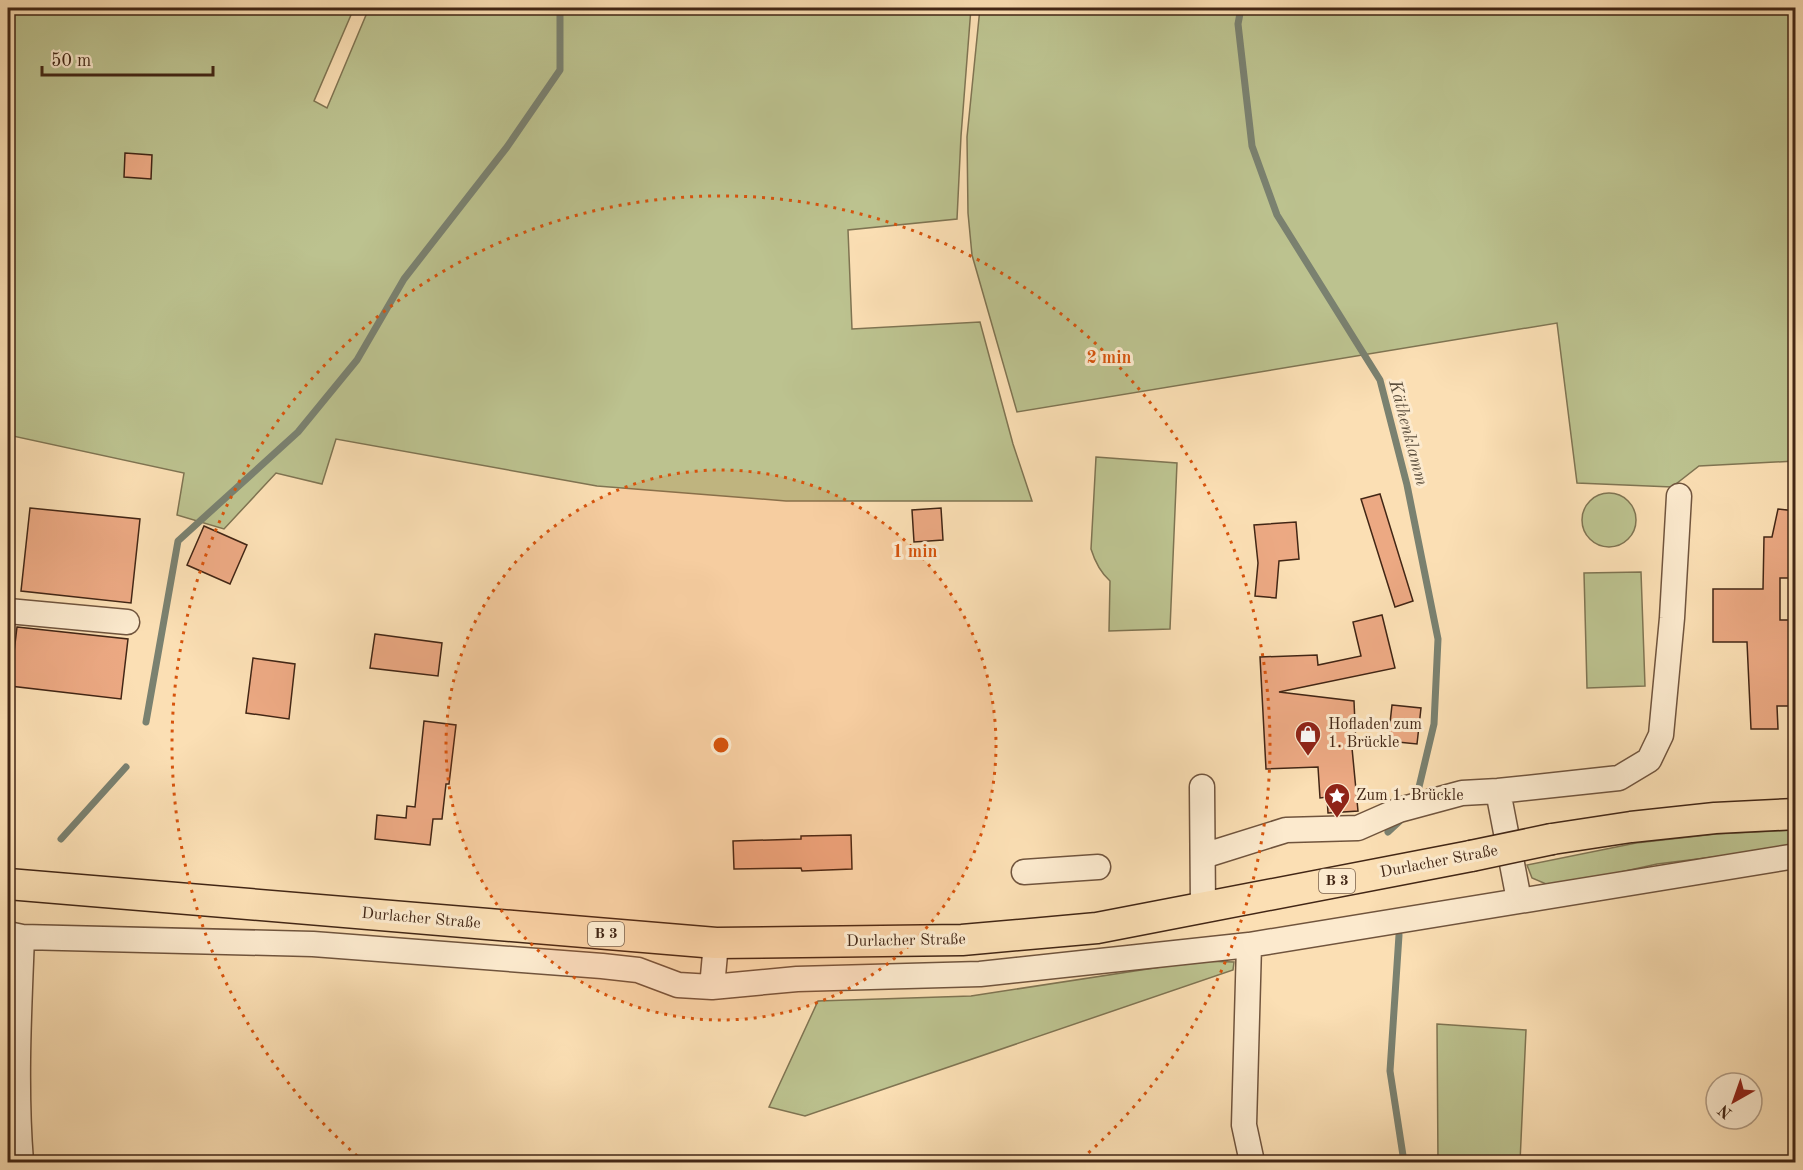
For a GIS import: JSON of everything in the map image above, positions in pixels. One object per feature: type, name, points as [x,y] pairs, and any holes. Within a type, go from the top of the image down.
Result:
[{"type":"main road","name":"Durlacher Straße","points":[[8,884],[716,943],[962,940],[1097,928],[1552,839],[1631,827],[1715,818],[1796,814]]},
{"type":"lane","points":[[1203,856],[1286,830],[1358,828],[1398,810],[1462,793],[1619,778],[1649,760],[1661,735],[1672,618],[1679,496]]},
{"type":"lane","points":[[8,611],[127,622]]},
{"type":"lane","points":[[1202,787],[1203,907]]},
{"type":"lane","points":[[1498,791],[1519,900]]},
{"type":"lane","points":[[21,1162],[18,1127],[15,935],[313,944],[620,968],[638,970],[678,985],[712,987],[797,979],[980,974],[1249,945],[1796,856]]},
{"type":"lane","points":[[1024,872],[1098,867]]},
{"type":"lane","points":[[712,987],[716,943]]},
{"type":"lane","points":[[1249,945],[1244,1125],[1252,1162]]},
{"type":"green space","points":[[8,8],[354,8],[314,101],[327,108],[369,8],[971,8],[957,219],[848,230],[852,329],[980,322],[1013,444],[1032,501],[786,501],[597,486],[336,439],[322,484],[276,473],[224,529],[177,515],[184,473],[8,435],[10,282],[8,281]]},
{"type":"green space","points":[[980,8],[1795,8],[1795,461],[1699,466],[1672,487],[1577,483],[1557,323],[1017,412],[972,255],[968,213],[967,137]]},
{"type":"green space","points":[[1096,457],[1177,463],[1170,629],[1109,631],[1110,581],[1098,566],[1091,549]]},
{"type":"green space","points":[[1604,493],[1614,493],[1624,497],[1632,505],[1636,520],[1632,535],[1624,543],[1614,547],[1604,547],[1594,543],[1586,535],[1582,525],[1582,515],[1586,505],[1594,497]]},
{"type":"green space","points":[[1641,572],[1645,686],[1587,688],[1584,573]]},
{"type":"green space","points":[[1795,830],[1795,847],[1657,864],[1553,887],[1532,878],[1527,865],[1636,843],[1716,834]]},
{"type":"green space","points":[[1200,961],[1234,962],[1233,970],[805,1116],[769,1107],[818,1001],[971,996]]},
{"type":"green space","points":[[1437,1024],[1526,1030],[1520,1162],[1438,1162]]},
{"type":"building","points":[[125,153],[152,155],[151,179],[124,177]]},
{"type":"building","points":[[1380,494],[1413,601],[1395,607],[1361,499]]},
{"type":"building","points":[[30,508],[140,519],[131,603],[21,591]]},
{"type":"building","points":[[941,508],[943,540],[914,542],[912,510]]},
{"type":"building","points":[[1778,509],[1796,511],[1796,578],[1780,578],[1780,620],[1796,620],[1796,706],[1777,706],[1778,729],[1751,729],[1747,642],[1713,642],[1713,589],[1763,589],[1764,537],[1772,537]]},
{"type":"building","points":[[1296,522],[1299,559],[1279,561],[1276,598],[1255,596],[1258,563],[1254,525]]},
{"type":"building","points":[[204,526],[247,545],[230,584],[187,565]]},
{"type":"building","points":[[1382,615],[1395,668],[1279,692],[1354,701],[1356,748],[1352,748],[1358,811],[1328,813],[1327,797],[1320,798],[1318,767],[1266,769],[1260,657],[1317,655],[1318,665],[1361,656],[1353,622]]},
{"type":"building","points":[[17,627],[128,639],[121,699],[10,686]]},
{"type":"building","points":[[375,634],[442,643],[438,676],[370,668]]},
{"type":"building","points":[[253,658],[295,664],[289,719],[246,713]]},
{"type":"building","points":[[1392,705],[1421,708],[1417,744],[1388,741]]},
{"type":"building","points":[[424,721],[456,725],[442,819],[433,819],[430,845],[375,839],[377,815],[406,818],[407,806],[415,807]]},
{"type":"building","points":[[851,835],[852,869],[802,871],[801,868],[734,869],[733,841]]},
{"type":"waterway","points":[[146,722],[178,541],[298,432],[357,360],[404,279],[507,147],[560,70],[560,8]]},
{"type":"waterway","name":"Käthenklamm","points":[[1241,8],[1238,24],[1252,146],[1277,215],[1380,380],[1407,485],[1438,639],[1434,724],[1419,787]]},
{"type":"waterway","points":[[61,839],[126,767]]},
{"type":"waterway","name":"Käthenklamm","points":[[1388,832],[1402,819]]},
{"type":"waterway","points":[[1399,935],[1390,1071],[1404,1162]]},
{"type":"waterway","points":[[8,948],[8,982]]},
{"type":"place","name":"Hofladen zum 1. Brückle","points":[[1308,757]]},
{"type":"place","name":"Zum 1. Brückle","points":[[1337,819]]}]
